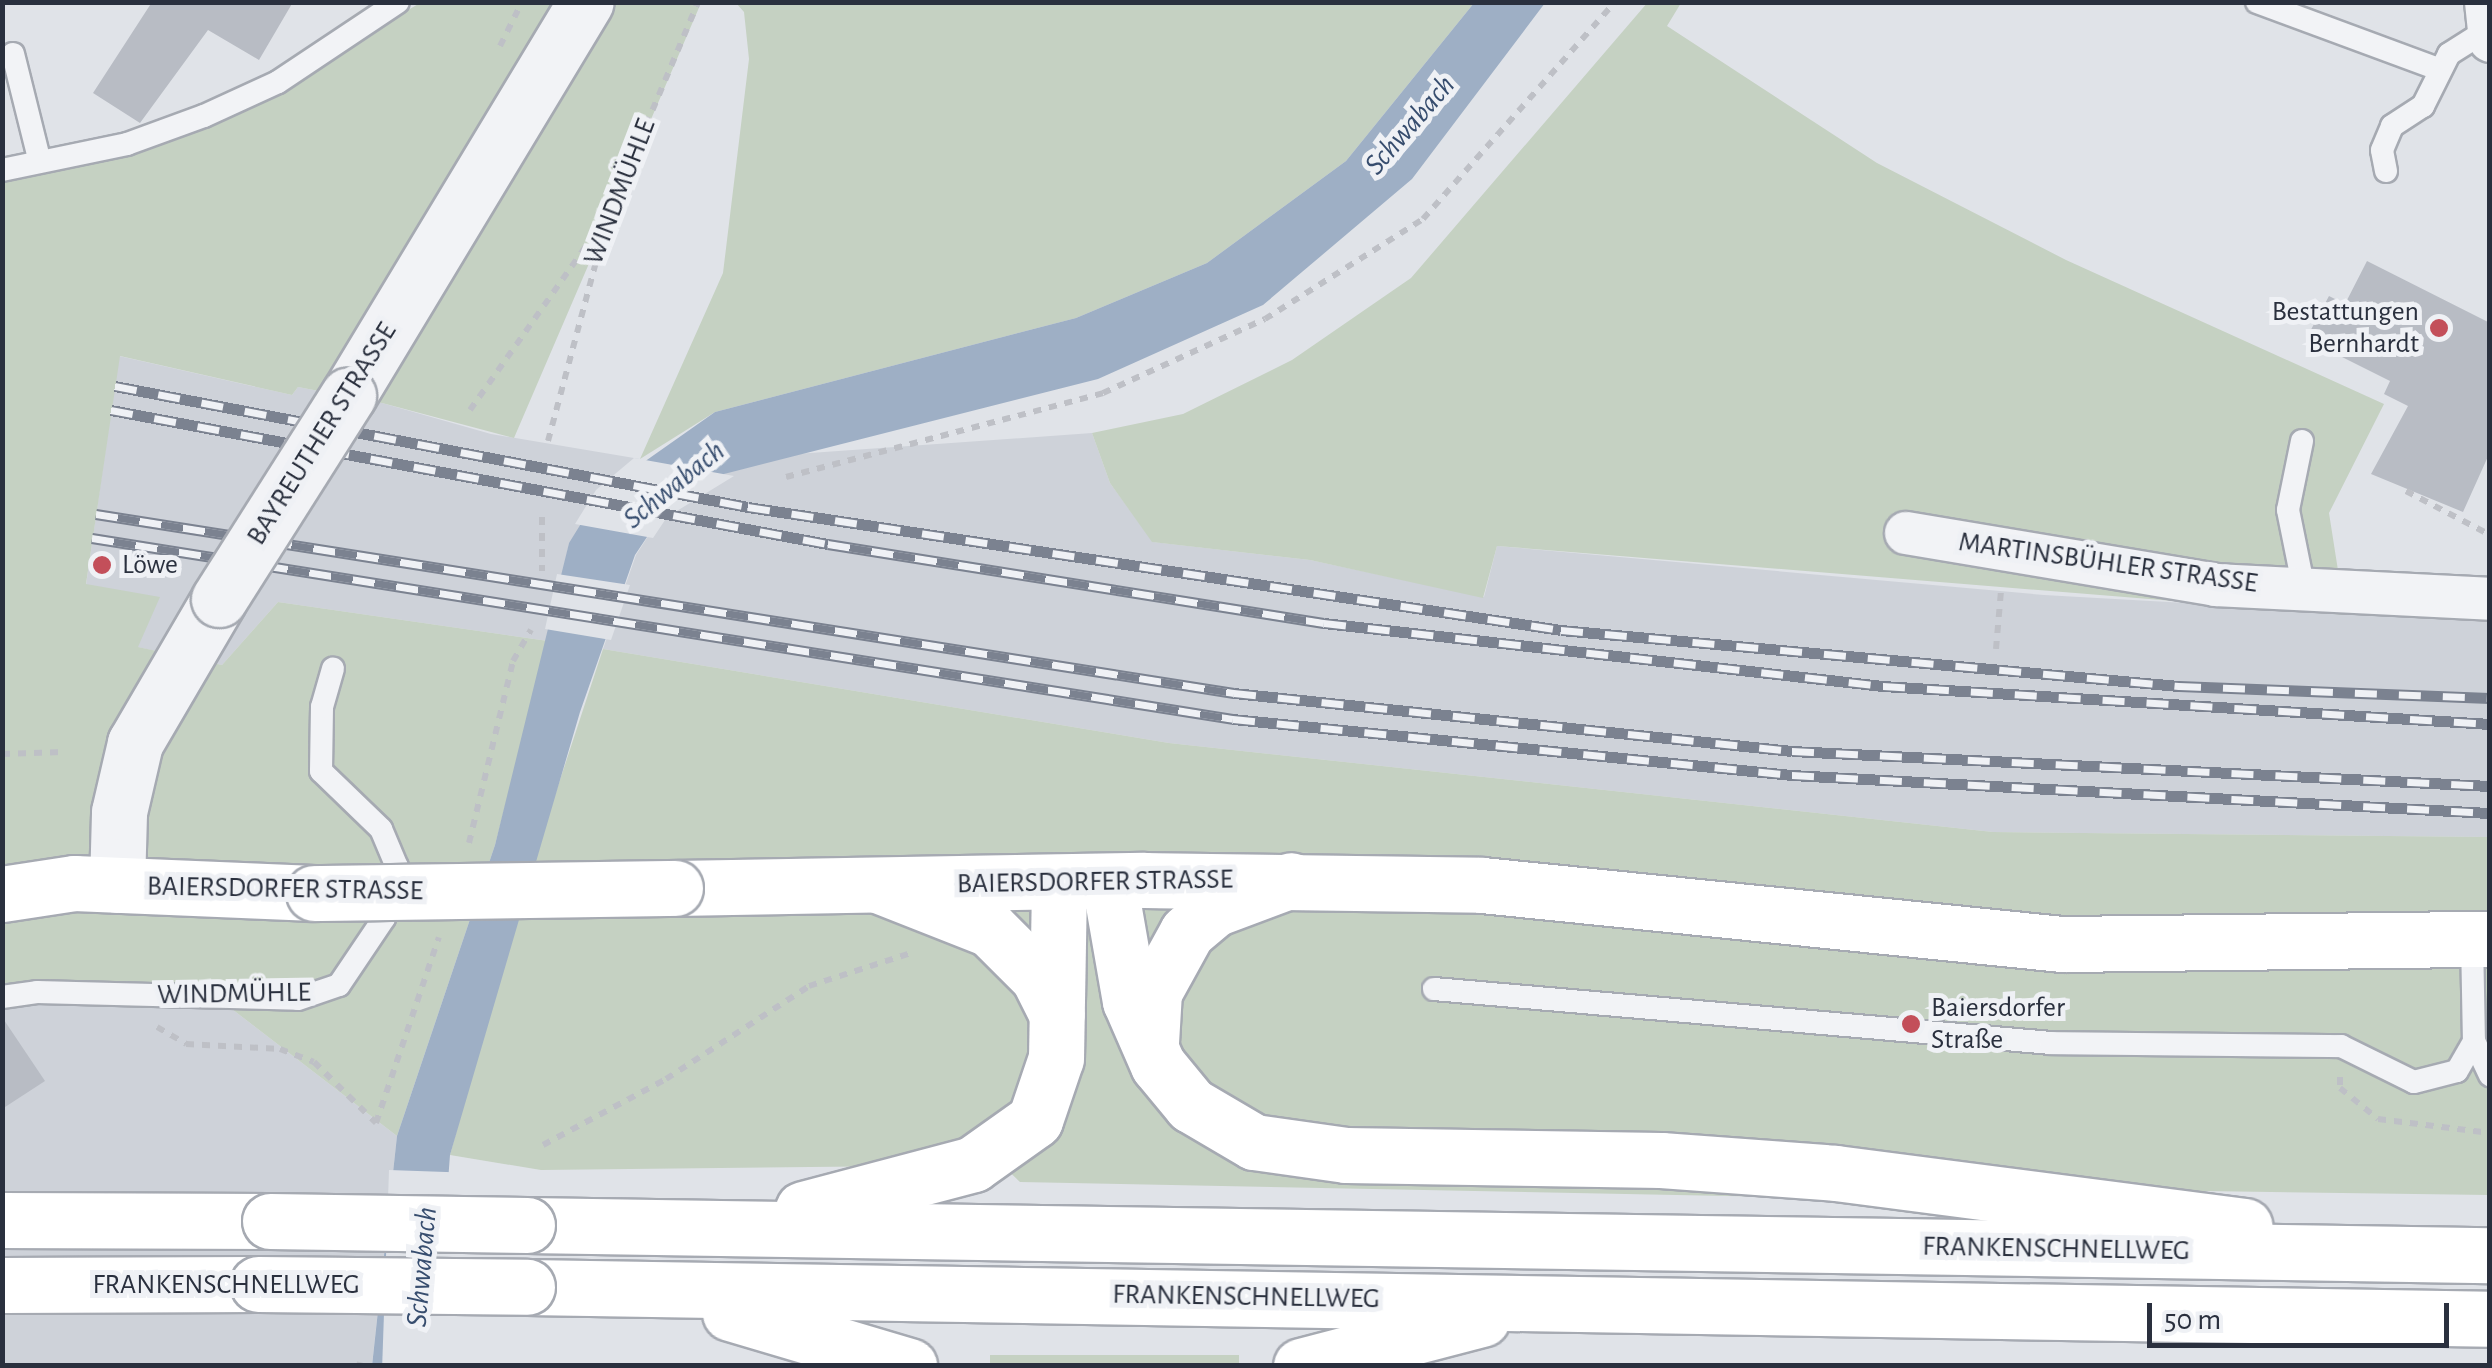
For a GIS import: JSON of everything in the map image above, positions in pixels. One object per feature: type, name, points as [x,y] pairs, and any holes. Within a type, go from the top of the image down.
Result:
[{"type":"main road","name":"BAIERSDORFER STRASSE","points":[[2,894],[116,885],[314,894],[675,888],[903,894],[1084,881],[1292,880],[1573,890],[2062,944],[2480,939]]},
{"type":"main road","points":[[1150,1045],[1154,992],[1187,932],[1214,909],[1292,880]]},
{"type":"main road","points":[[712,1229],[920,1184],[1009,1145],[1035,1120],[1052,1086],[1057,1015],[1084,881]]},
{"type":"main road","points":[[1084,881],[1117,952],[1150,1045],[1170,1082],[1215,1123],[1296,1151],[1836,1173],[2135,1206],[2400,1254]]},
{"type":"main road","points":[[903,894],[990,929],[1038,977],[1057,1015]]},
{"type":"main road","name":"FRANKENSCHNELLWEG","points":[[2,1220],[528,1224],[2490,1256]]},
{"type":"main road","name":"FRANKENSCHNELLWEG","points":[[2,1285],[527,1286],[2490,1319]]},
{"type":"main road","points":[[620,1288],[809,1330],[909,1366]]},
{"type":"main road","points":[[1301,1366],[1552,1301]]},
{"type":"street","name":"BAYREUTHER STRASSE","points":[[116,885],[125,776],[150,710],[348,396],[586,2]]},
{"type":"street","name":"MARTINSBÜHLER STRASSE","points":[[1906,533],[2216,584],[2490,599]]},
{"type":"lane","points":[[2,170],[40,158],[127,144],[204,116],[278,82],[398,2]]},
{"type":"lane","points":[[2258,2],[2438,69]]},
{"type":"lane","points":[[2386,172],[2382,150],[2392,126],[2423,106],[2438,69],[2487,25]]},
{"type":"lane","points":[[13,54],[40,158]]},
{"type":"lane","points":[[2302,440],[2288,510],[2304,590]]},
{"type":"lane","name":"WINDMÜHLE","points":[[2,998],[321,995],[370,946],[393,898],[397,867],[381,829],[321,771],[322,707],[333,669]]},
{"type":"lane","points":[[1434,988],[1577,995],[2051,1043],[2341,1046],[2414,1082],[2457,1072],[2474,1041],[2480,939]]},
{"type":"lane","points":[[2474,1041],[2490,1075]]},
{"type":"path","points":[[509,30],[522,2]]},
{"type":"path","name":"WINDMÜHLE","points":[[548,442],[557,388],[609,213],[698,2]]},
{"type":"path","points":[[786,477],[1103,393],[1265,319],[1423,219],[1616,2]]},
{"type":"path","points":[[470,410],[609,213]]},
{"type":"path","points":[[2406,491],[2490,535]]},
{"type":"path","points":[[542,518],[542,571]]},
{"type":"path","points":[[1996,649],[2002,575]]},
{"type":"path","points":[[465,859],[513,661],[531,630]]},
{"type":"path","points":[[2,754],[63,752]]},
{"type":"path","points":[[543,1145],[666,1079],[809,986],[914,952],[903,894]]},
{"type":"path","points":[[140,996],[157,1027],[186,1044],[280,1049],[314,1062],[376,1123],[444,924]]},
{"type":"shaded area","points":[[119,356],[292,395],[298,387],[382,403],[491,434],[640,459],[569,543],[548,641],[278,602],[222,665],[137,647],[86,585]]},
{"type":"shaded area","points":[[1092,433],[1110,483],[1153,542],[1310,560],[1484,597],[1497,546],[2044,595],[2489,620],[2489,837],[1993,832],[1169,743],[603,649],[636,555],[663,513],[723,474],[782,455]]},
{"type":"shaded area","points":[[3,992],[215,996],[397,1136],[372,1365],[3,1366]]},
{"type":"green space","points":[[1648,2],[1681,3],[1667,26],[1877,163],[2066,260],[2384,404],[2329,513],[2345,615],[1497,546],[1483,598],[1310,560],[1152,542],[1110,483],[1092,433],[1183,414],[1292,360],[1411,278]]},
{"type":"green space","points":[[420,3],[701,3],[514,438],[382,403],[298,387],[292,395],[120,356],[86,584],[160,597],[138,647],[222,665],[278,602],[548,641],[495,845],[397,1136],[215,996],[3,992],[2,181],[231,114]]},
{"type":"green space","points":[[736,3],[1474,3],[1346,161],[1207,263],[1076,318],[715,412],[640,459],[723,273],[749,59],[744,12]]},
{"type":"green space","points":[[603,649],[1169,743],[1993,832],[2489,837],[2489,1195],[2135,1190],[1778,1152],[1778,1197],[1020,1182],[1002,1165],[541,1170],[450,1155],[512,926]]},
{"type":"green space","points":[[990,1355],[1239,1355],[1239,1365],[990,1365]]},
{"type":"water","name":"Schwabach","points":[[1474,3],[1545,3],[1412,179],[1263,305],[1098,379],[724,474],[663,513],[635,555],[580,712],[450,1155],[434,1365],[372,1366],[397,1136],[495,845],[569,543],[600,493],[715,412],[1076,318],[1207,263],[1346,161]]},
{"type":"pier","points":[[634,458],[734,476],[667,517],[653,538],[575,524],[596,490]]},
{"type":"pier","points":[[557,574],[630,585],[611,640],[545,629]]},
{"type":"pier","points":[[389,1170],[453,1172],[446,1365],[382,1363]]},
{"type":"building","points":[[152,2],[293,2],[259,60],[208,30],[140,123],[93,93]]},
{"type":"building","points":[[2367,261],[2490,323],[2490,452],[2463,512],[2371,474],[2408,406],[2384,394],[2390,381],[2306,339],[2329,296],[2345,304]]},
{"type":"building","points":[[2,1017],[45,1081],[2,1109]]},
{"type":"railway","points":[[115,386],[748,507],[1561,630],[2179,686],[2490,698]]},
{"type":"railway","points":[[111,410],[828,544],[1324,623],[1883,686],[2490,724]]},
{"type":"railway","points":[[96,514],[1234,693],[1792,751],[2490,786]]},
{"type":"railway","points":[[92,538],[1233,719],[1792,775],[2490,813]]},
{"type":"place","name":"Bestattungen Bernhardt","points":[[2439,328]]},
{"type":"place","name":"Löwe","points":[[102,565]]},
{"type":"place","name":"Baiersdorfer Straße","points":[[1911,1024]]}]
